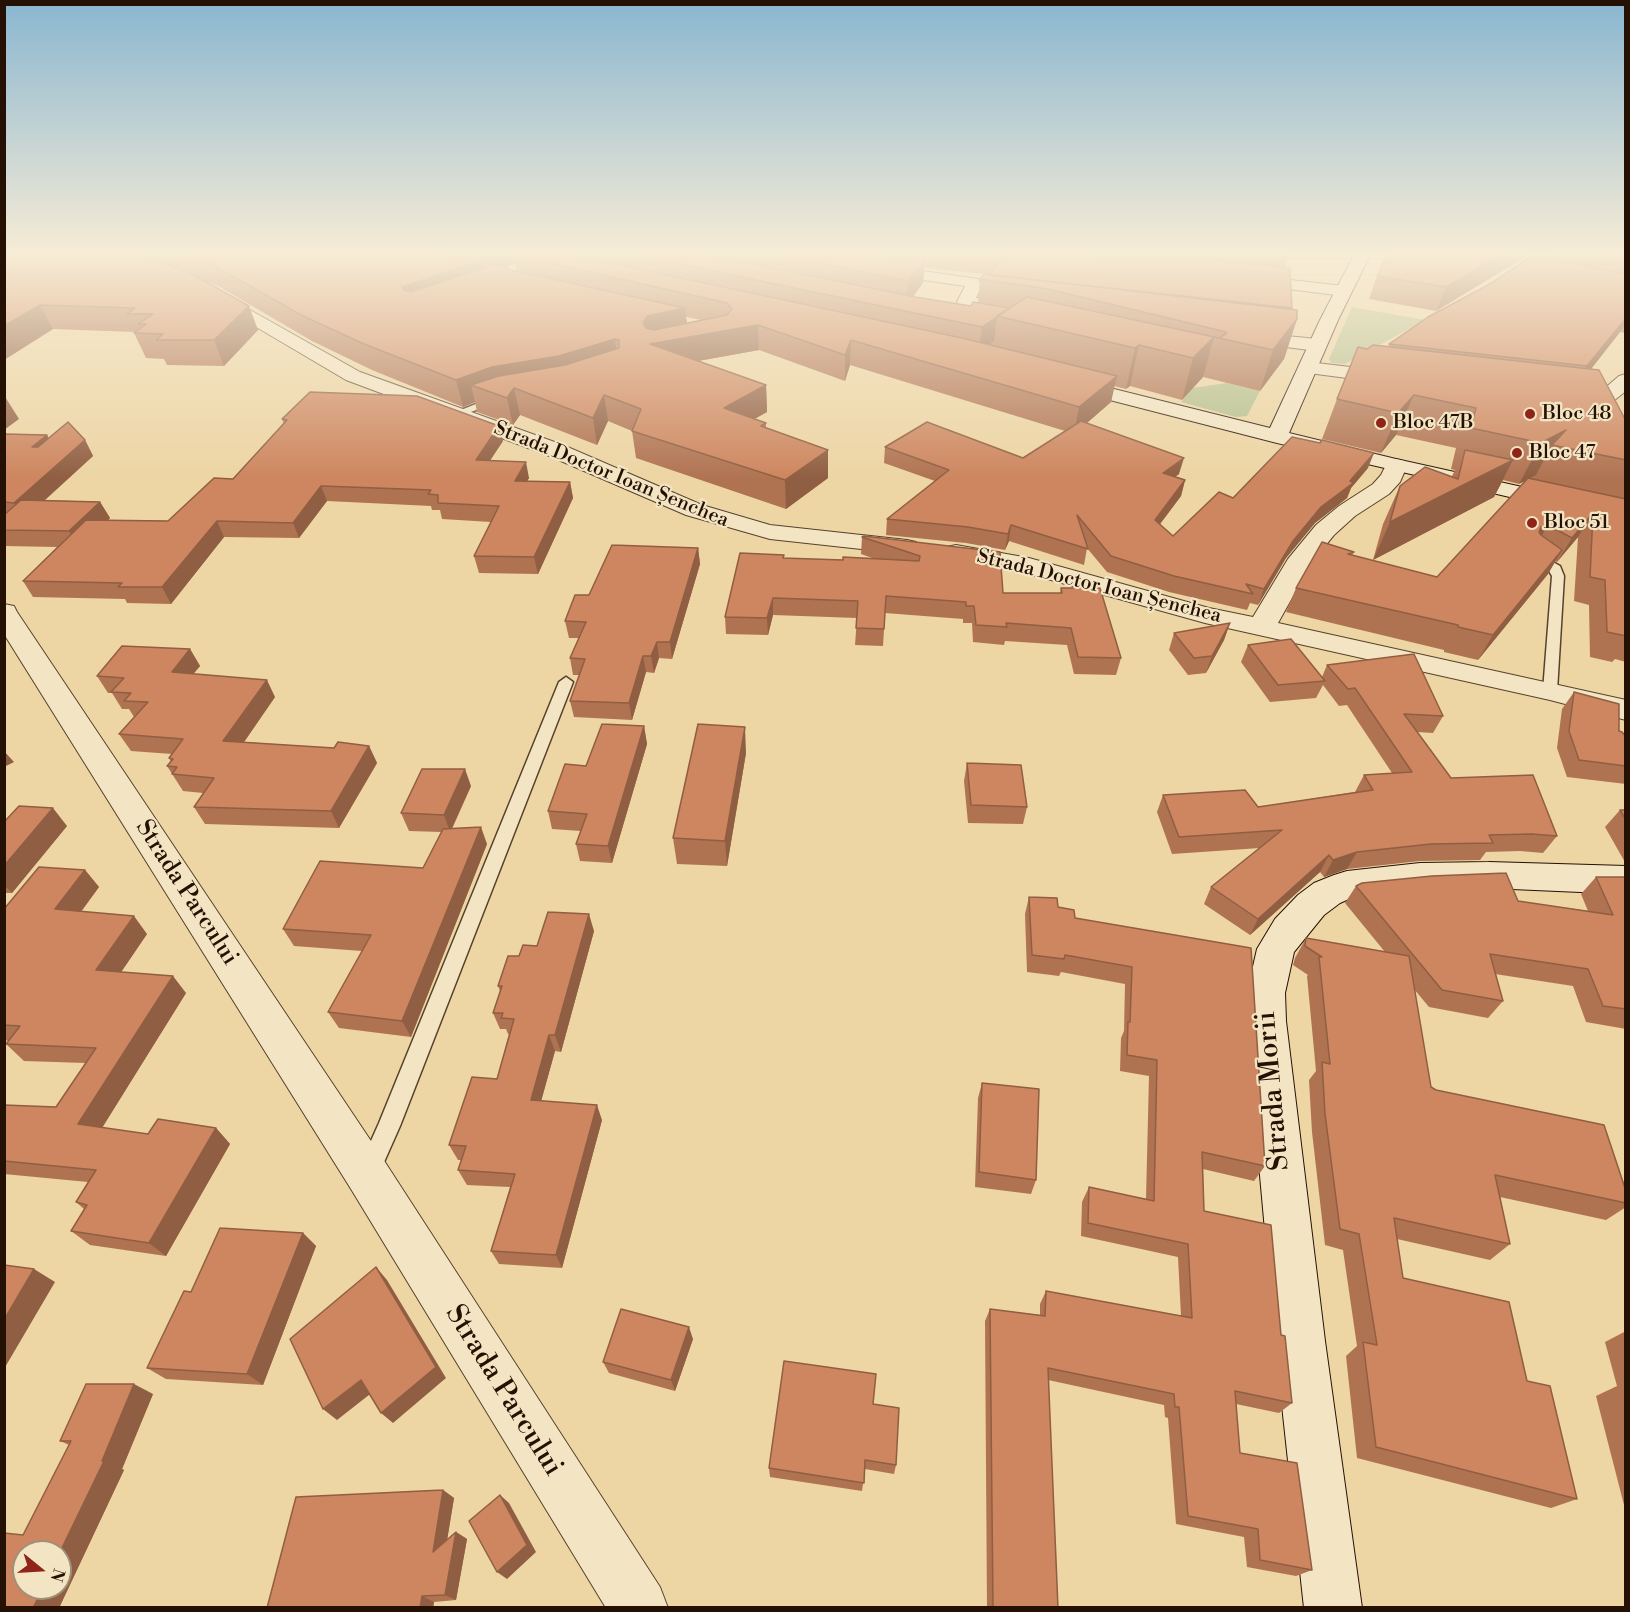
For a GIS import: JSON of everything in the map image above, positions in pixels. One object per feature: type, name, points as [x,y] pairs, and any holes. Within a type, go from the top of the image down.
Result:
[{"type":"street","name":"Strada Doctor Ioan Șenchea","points":[[274,328],[352,376],[555,450],[664,498],[746,527],[1001,559],[1184,610],[1626,710]]},
{"type":"street","points":[[1277,437],[1325,328]]},
{"type":"street","points":[[1224,334],[1317,345]]},
{"type":"street","points":[[1343,373],[1373,357]]},
{"type":"street","points":[[1308,368],[1412,381]]},
{"type":"street","points":[[1550,397],[1597,400],[1605,398],[1626,380]]},
{"type":"street","points":[[1056,381],[1396,466],[1626,518]]},
{"type":"street","points":[[1262,627],[1301,559],[1325,530],[1347,511],[1381,489],[1392,477],[1396,466]]},
{"type":"street","name":"Strada Parcului","points":[[4,612],[367,1174],[639,1608]]},
{"type":"street","name":"Strada Morii","points":[[1333,1608],[1269,1056],[1266,993],[1276,949],[1288,930],[1311,905],[1327,893],[1347,885],[1409,878],[1489,875],[1626,880]]},
{"type":"lane","name":"Strada Doctor Ioan Șenchea","points":[[456,414],[510,395]]},
{"type":"lane","points":[[1533,555],[1555,569],[1558,576],[1550,691]]},
{"type":"lane","points":[[367,1174],[394,1115],[566,682]]},
{"type":"green space","points":[[1343,328],[1410,328],[1345,364],[1332,363],[1329,359]]},
{"type":"green space","points":[[1227,383],[1260,391],[1247,416],[1236,417],[1181,402],[1192,388]]},
{"type":"building","points":[[140,328],[226,328],[214,340],[156,340],[163,334],[134,333]]},
{"type":"building","points":[[330,328],[740,328],[650,344],[766,385],[724,408],[766,423],[761,426],[828,450],[785,480],[632,431],[641,409],[604,395],[593,418],[514,388],[507,398],[471,385],[499,376],[565,365],[619,348],[619,340],[615,339],[559,356],[492,367],[456,380]]},
{"type":"building","points":[[767,328],[916,328],[1117,376],[1079,407],[851,340],[845,355]]},
{"type":"building","points":[[1050,328],[1173,328],[1219,338],[1226,332],[1210,328],[1290,328],[1273,350],[1214,337],[1193,358],[1139,345],[1135,348]]},
{"type":"building","points":[[1412,328],[1618,328],[1587,366],[1389,344]]},
{"type":"building","points":[[1373,345],[1599,370],[1626,421],[1626,460],[1552,445],[1566,430],[1541,443],[1471,428],[1476,408],[1414,395],[1398,413],[1337,399],[1358,347],[1367,349]]},
{"type":"building","points":[[310,392],[417,396],[499,426],[476,460],[526,462],[515,481],[570,482],[534,557],[474,556],[499,506],[438,503],[438,495],[428,494],[431,490],[321,486],[293,523],[217,521],[162,587],[118,587],[122,583],[23,581],[86,520],[168,521],[214,478],[233,479],[287,420],[282,419]]},
{"type":"building","points":[[1081,421],[1184,458],[1163,473],[1185,480],[1155,520],[1173,536],[1219,492],[1233,498],[1292,437],[1320,443],[1322,440],[1374,453],[1350,481],[1353,483],[1321,507],[1293,541],[1264,589],[1246,584],[1253,594],[1174,576],[1111,556],[1077,515],[1088,549],[1011,525],[1008,534],[968,527],[887,519],[949,470],[885,447],[927,422],[1023,458]]},
{"type":"building","points":[[68,422],[85,440],[14,503],[4,502],[4,434],[47,435],[32,447],[38,447]]},
{"type":"building","points":[[1465,450],[1513,460],[1390,522],[1400,486],[1425,467],[1458,479]]},
{"type":"building","points":[[1528,478],[1626,499],[1626,636],[1607,632],[1605,580],[1590,577],[1593,513],[1572,538],[1548,525],[1541,527],[1539,532],[1541,535],[1562,550],[1493,635],[1296,588],[1322,542],[1354,552],[1348,554],[1437,577]]},
{"type":"building","points":[[21,500],[100,502],[69,531],[4,530],[4,515]]},
{"type":"building","points":[[862,537],[1000,552],[1003,593],[1062,593],[1061,588],[1100,588],[1121,658],[1078,657],[1071,628],[1006,623],[1007,627],[976,625],[974,606],[966,606],[966,602],[886,596],[884,629],[856,628],[858,601],[773,598],[767,618],[725,617],[740,553],[784,555],[783,558],[843,560],[843,557],[919,561],[920,556]]},
{"type":"building","points":[[612,545],[698,548],[670,642],[657,642],[651,656],[643,656],[629,703],[570,701],[585,659],[570,658],[586,622],[565,621],[575,595],[589,595]]},
{"type":"building","points":[[1230,623],[1212,656],[1194,658],[1174,633]]},
{"type":"building","points":[[1291,639],[1325,681],[1278,685],[1248,645]]},
{"type":"building","points":[[122,646],[190,649],[172,672],[267,680],[223,741],[334,748],[338,742],[369,746],[331,811],[194,807],[214,778],[172,774],[177,767],[167,766],[173,759],[169,758],[183,739],[119,734],[148,702],[124,701],[131,693],[111,692],[124,678],[97,676]]},
{"type":"building","points":[[1414,654],[1443,716],[1404,714],[1451,778],[1533,775],[1557,836],[1489,835],[1493,843],[1431,844],[1357,852],[1333,860],[1329,855],[1258,919],[1211,887],[1282,830],[1179,837],[1163,795],[1245,790],[1258,807],[1373,790],[1364,775],[1412,772],[1355,688],[1348,689],[1327,665]]},
{"type":"building","points":[[1574,692],[1619,704],[1619,731],[1626,737],[1626,766],[1579,760],[1569,731]]},
{"type":"building","points":[[602,724],[644,726],[608,846],[576,844],[587,814],[548,811],[565,764],[586,766]]},
{"type":"building","points":[[698,724],[745,727],[725,841],[673,838]]},
{"type":"building","points":[[967,763],[1021,765],[1027,807],[971,805]]},
{"type":"building","points":[[422,769],[465,769],[444,815],[401,813]]},
{"type":"building","points":[[19,806],[53,808],[4,866],[4,822]]},
{"type":"building","points":[[1620,810],[1626,810],[1626,820]]},
{"type":"building","points":[[481,827],[402,1021],[328,1012],[371,935],[283,929],[320,861],[423,868],[443,829]]},
{"type":"building","points":[[39,867],[85,870],[55,909],[134,916],[96,970],[173,976],[78,1124],[148,1134],[158,1119],[216,1128],[149,1243],[71,1231],[87,1205],[76,1202],[96,1170],[4,1161],[4,1105],[56,1107],[96,1048],[6,1044],[20,1026],[4,1025],[4,909]]},
{"type":"building","points":[[1506,873],[1518,901],[1613,915],[1596,877],[1626,877],[1626,1009],[1603,1006],[1588,969],[1490,954],[1503,1001],[1442,990],[1356,886],[1362,883],[1432,876]]},
{"type":"building","points":[[1029,897],[1057,898],[1058,907],[1074,910],[1075,918],[1251,948],[1265,1166],[1202,1152],[1204,1211],[1271,1225],[1281,1335],[1285,1336],[1292,1403],[1235,1391],[1240,1453],[1297,1463],[1312,1570],[1260,1560],[1258,1529],[1188,1516],[1179,1407],[1175,1407],[1174,1394],[1048,1368],[1058,1608],[993,1608],[990,1309],[1045,1316],[1046,1291],[1192,1318],[1188,1244],[1088,1223],[1089,1187],[1154,1201],[1157,1060],[1127,1055],[1132,967],[1065,955],[1064,959],[1032,955]]},
{"type":"building","points":[[548,912],[589,914],[555,1035],[549,1035],[531,1100],[597,1105],[556,1255],[491,1251],[515,1174],[458,1170],[466,1146],[449,1145],[472,1077],[497,1079],[514,1019],[501,1018],[503,1013],[493,1013],[502,986],[498,986],[508,956],[519,956],[523,945],[537,946]]},
{"type":"building","points":[[1306,938],[1409,956],[1431,1087],[1436,1090],[1604,1125],[1626,1191],[1626,1203],[1495,1175],[1510,1244],[1394,1218],[1403,1278],[1509,1302],[1527,1381],[1550,1386],[1577,1499],[1376,1447],[1363,1342],[1377,1345],[1359,1234],[1340,1229],[1325,1114],[1322,1062],[1330,1064],[1319,957],[1322,957],[1305,946]]},
{"type":"building","points":[[982,1083],[1039,1089],[1036,1180],[979,1172]]},
{"type":"building","points":[[220,1228],[303,1233],[247,1374],[147,1368],[184,1291],[191,1292]]},
{"type":"building","points":[[4,1265],[34,1269],[4,1320]]},
{"type":"building","points":[[376,1267],[436,1367],[381,1413],[361,1380],[323,1409],[290,1339]]},
{"type":"building","points":[[621,1309],[689,1327],[671,1380],[603,1362]]},
{"type":"building","points":[[784,1361],[876,1374],[873,1404],[899,1408],[896,1465],[865,1460],[864,1483],[769,1468]]},
{"type":"building","points":[[86,1384],[134,1384],[102,1461],[104,1461],[66,1540],[12,1540],[12,1600],[37,1600],[34,1606],[47,1608],[4,1608],[4,1533],[23,1535],[71,1441],[60,1441]]},
{"type":"building","points":[[443,1490],[433,1552],[456,1532],[445,1595],[422,1596],[420,1608],[267,1608],[296,1497]]},
{"type":"building","points":[[500,1495],[527,1545],[497,1572],[469,1521]]},
{"type":"place","name":"Bloc 48","points":[[1530,414]]},
{"type":"place","name":"Bloc 47B","points":[[1381,423]]},
{"type":"place","name":"Bloc 47","points":[[1517,453]]},
{"type":"place","name":"Bloc 51","points":[[1532,523]]}]
